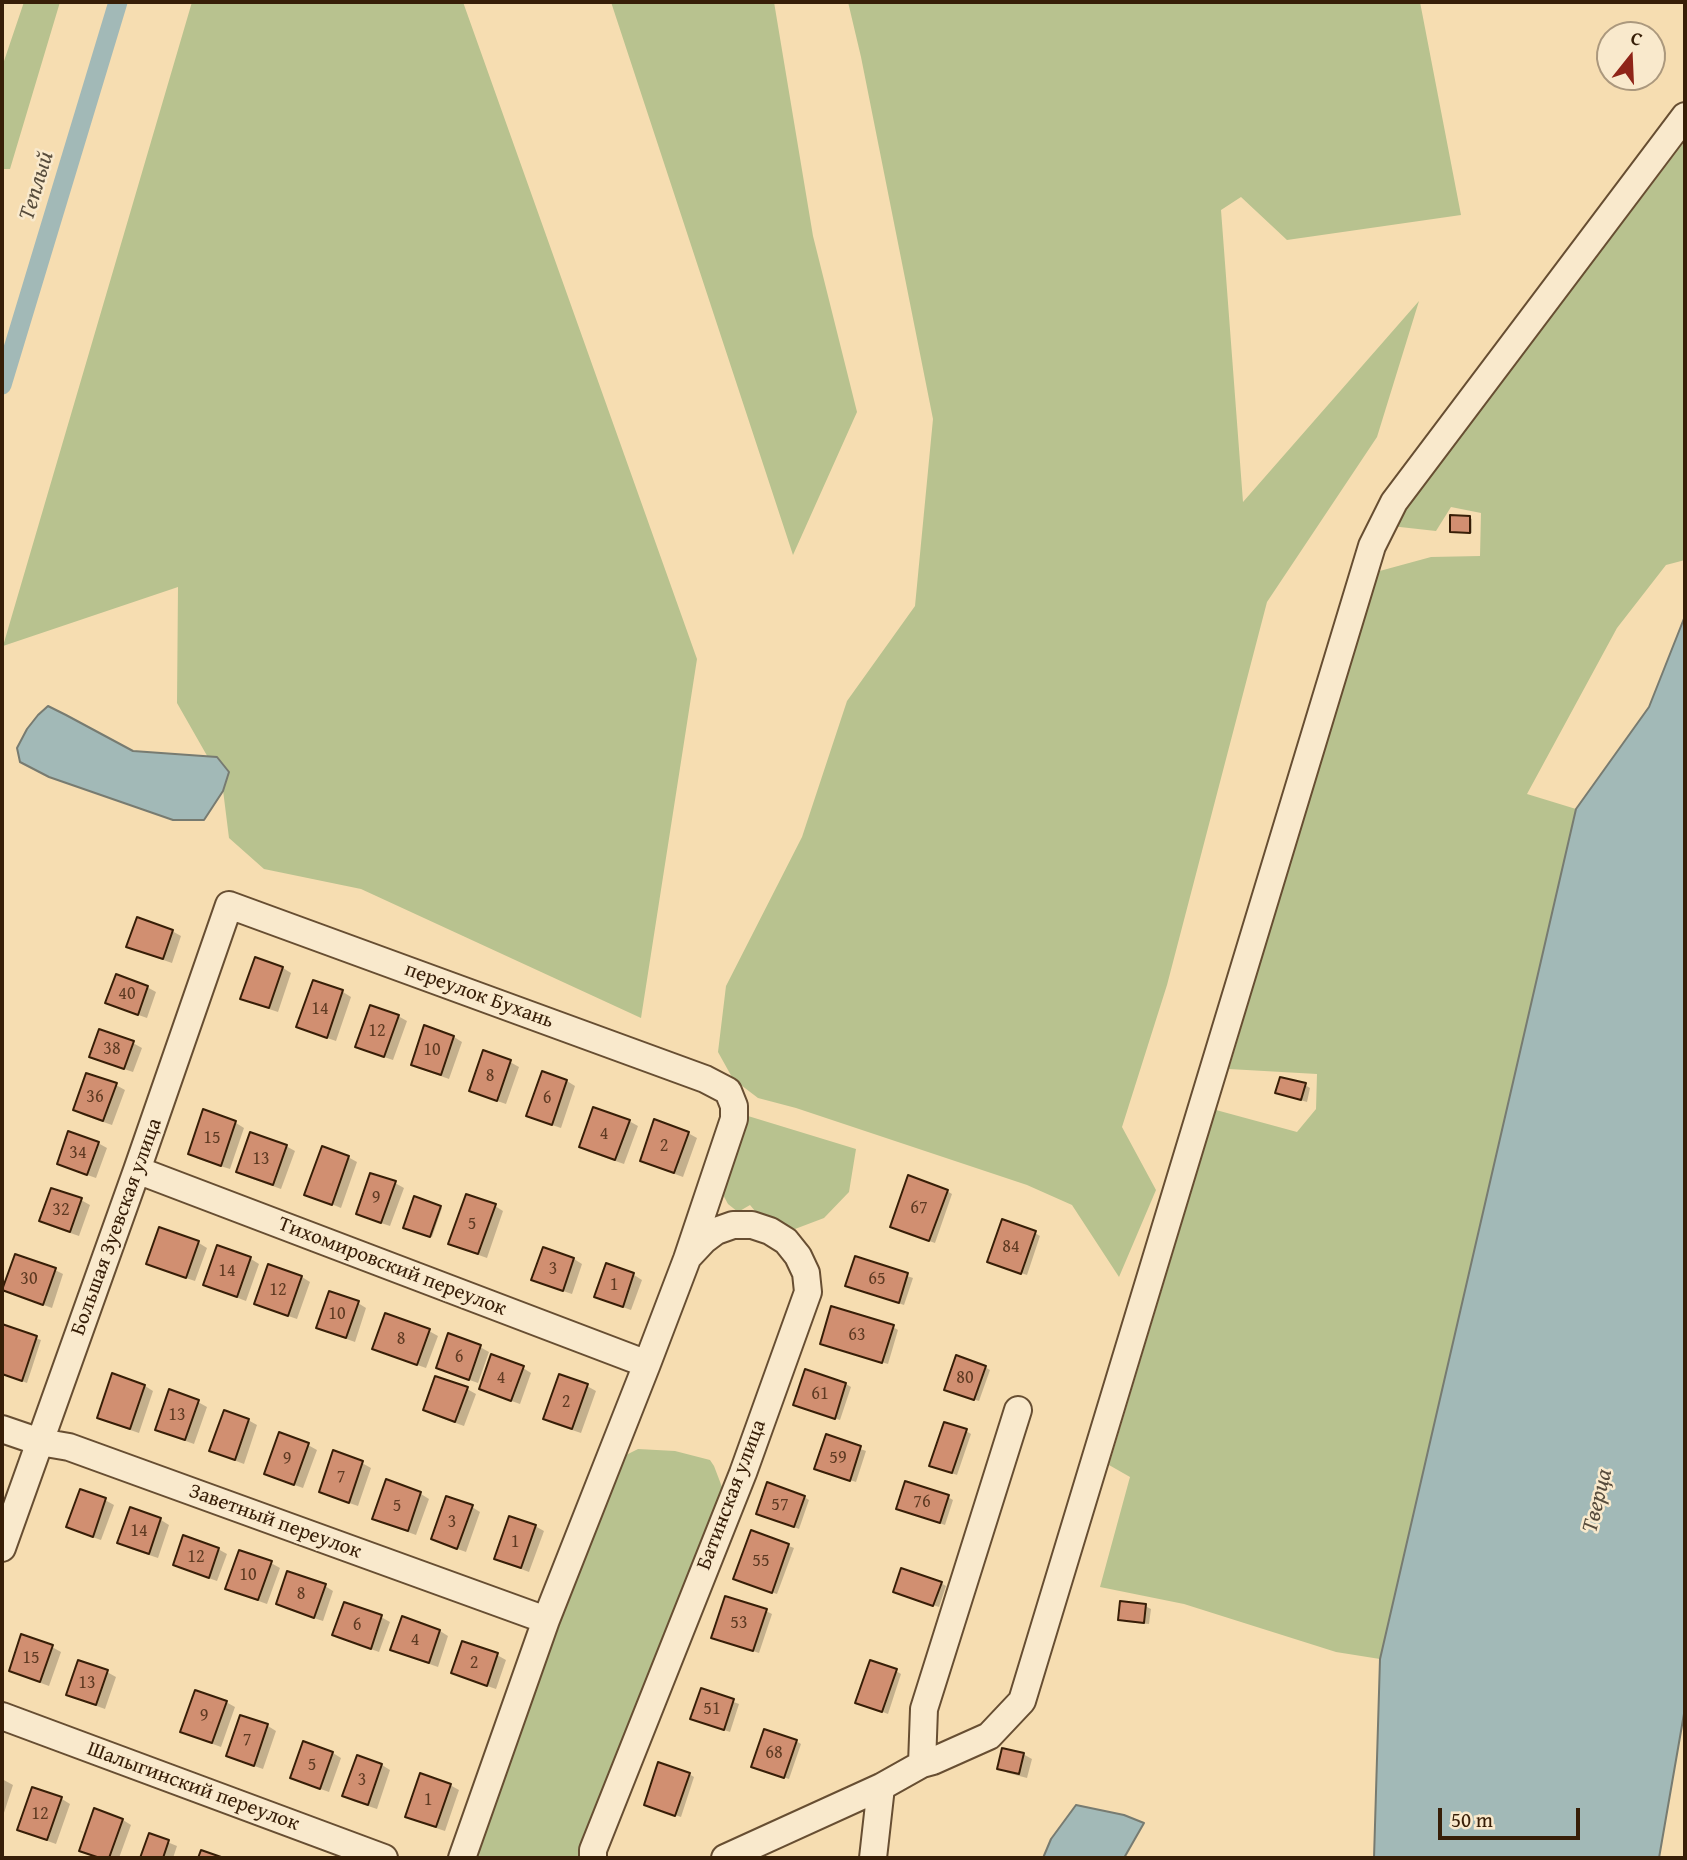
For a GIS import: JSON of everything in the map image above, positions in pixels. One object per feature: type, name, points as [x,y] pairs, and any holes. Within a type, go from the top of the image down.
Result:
[{"type":"street","points":[[726,1858],[881,1787],[922,1764],[989,1737],[1022,1701],[1375,539],[1394,502],[1685,116]]},
{"type":"street","name":"переулок Бухань","points":[[229,905],[705,1079],[728,1091]]},
{"type":"street","name":"Большая Зуевская улица","points":[[2,1548],[229,905]]},
{"type":"street","name":"Батинская улица","points":[[462,1858],[546,1620],[687,1259],[734,1119],[734,1106],[728,1091]]},
{"type":"street","name":"Тихомировский переулок","points":[[137,1170],[648,1364]]},
{"type":"street","name":"Батинская улица","points":[[593,1858],[593,1850],[743,1473],[808,1292],[806,1273],[798,1256],[786,1241],[771,1231],[752,1225],[733,1225],[716,1231],[687,1259]]},
{"type":"street","points":[[922,1764],[924,1709],[1018,1410]]},
{"type":"street","name":"Заветный переулок","points":[[2,1429],[40,1442],[69,1447],[546,1620]]},
{"type":"street","name":"Шалыгинский переулок","points":[[2,1716],[384,1858]]},
{"type":"street","points":[[873,1858],[881,1787]]},
{"type":"green space","points":[[24,2],[60,2],[10,169],[2,169],[2,67]]},
{"type":"green space","points":[[192,2],[463,2],[697,659],[641,1018],[361,889],[264,869],[229,838],[222,782],[177,703],[178,587],[3,646]]},
{"type":"green space","points":[[611,2],[774,2],[813,236],[857,412],[793,555]]},
{"type":"green space","points":[[848,2],[1420,2],[1461,215],[1287,240],[1241,197],[1221,210],[1243,502],[1419,301],[1377,437],[1267,602],[1167,985],[1122,1127],[1156,1190],[1119,1277],[1072,1205],[1027,1185],[796,1108],[758,1098],[733,1079],[718,1052],[726,986],[802,837],[847,701],[915,606],[933,419]]},
{"type":"green space","points":[[1685,141],[1685,560],[1666,565],[1617,628],[1527,794],[1576,809],[1380,1659],[1336,1652],[1184,1604],[1100,1587],[1130,1477],[1109,1465],[1216,1110],[1297,1132],[1316,1109],[1317,1074],[1229,1069],[1376,572],[1431,557],[1480,556],[1481,513],[1451,507],[1436,531],[1391,526]]},
{"type":"green space","points":[[748,1116],[856,1149],[849,1192],[824,1218],[795,1229],[760,1217],[750,1205],[738,1212],[728,1204],[721,1191]]},
{"type":"green space","points":[[638,1449],[675,1451],[710,1460],[722,1487],[587,1858],[470,1858],[614,1461]]},
{"type":"water","name":"Тверца","points":[[1685,616],[1685,1708],[1659,1858],[1374,1858],[1380,1659],[1576,809],[1649,707]]},
{"type":"water","points":[[48,706],[133,751],[217,757],[229,772],[223,791],[204,820],[173,820],[49,777],[20,762],[17,748],[27,729]]},
{"type":"water","points":[[1076,1805],[1124,1815],[1144,1823],[1124,1858],[1043,1858],[1051,1839]]},
{"type":"building","points":[[1450,515],[1470,516],[1470,533],[1450,532]]},
{"type":"building","points":[[137,917],[173,930],[163,959],[126,947]]},
{"type":"building","points":[[255,957],[283,967],[269,1008],[240,999]]},
{"type":"building","points":[[116,974],[148,986],[138,1015],[105,1003]]},
{"type":"building","points":[[313,980],[343,990],[327,1038],[296,1027]]},
{"type":"building","points":[[370,1005],[399,1015],[384,1057],[355,1047]]},
{"type":"building","points":[[424,1025],[454,1036],[441,1075],[411,1065]]},
{"type":"building","points":[[99,1029],[134,1041],[124,1069],[89,1057]]},
{"type":"building","points":[[483,1050],[511,1060],[497,1101],[469,1091]]},
{"type":"building","points":[[542,1071],[567,1080],[552,1125],[526,1116]]},
{"type":"building","points":[[86,1073],[117,1083],[103,1121],[73,1110]]},
{"type":"building","points":[[1280,1077],[1306,1083],[1301,1100],[1275,1093]]},
{"type":"building","points":[[593,1107],[630,1120],[615,1160],[579,1147]]},
{"type":"building","points":[[203,1109],[236,1121],[221,1166],[188,1154]]},
{"type":"building","points":[[654,1119],[689,1132],[674,1173],[640,1161]]},
{"type":"building","points":[[68,1131],[99,1142],[87,1175],[57,1164]]},
{"type":"building","points":[[250,1132],[287,1145],[273,1185],[236,1172]]},
{"type":"building","points":[[322,1146],[349,1156],[332,1205],[304,1195]]},
{"type":"building","points":[[370,1173],[396,1181],[381,1223],[356,1214]]},
{"type":"building","points":[[908,1175],[948,1190],[929,1241],[890,1227]]},
{"type":"building","points":[[51,1188],[82,1198],[70,1232],[39,1221]]},
{"type":"building","points":[[466,1194],[496,1204],[478,1254],[448,1244]]},
{"type":"building","points":[[414,1196],[441,1206],[430,1237],[403,1228]]},
{"type":"building","points":[[1002,1219],[1036,1231],[1021,1274],[987,1262]]},
{"type":"building","points":[[159,1227],[199,1241],[186,1278],[146,1264]]},
{"type":"building","points":[[217,1245],[251,1257],[237,1297],[203,1285]]},
{"type":"building","points":[[543,1247],[574,1258],[563,1291],[531,1280]]},
{"type":"building","points":[[15,1254],[56,1268],[43,1305],[2,1290]]},
{"type":"building","points":[[855,1256],[908,1273],[899,1303],[845,1286]]},
{"type":"building","points":[[606,1263],[634,1273],[623,1307],[594,1297]]},
{"type":"building","points":[[268,1264],[302,1276],[288,1316],[254,1304]]},
{"type":"building","points":[[329,1291],[359,1301],[346,1338],[316,1328]]},
{"type":"building","points":[[831,1306],[894,1325],[882,1363],[820,1344]]},
{"type":"building","points":[[385,1313],[430,1329],[417,1365],[372,1349]]},
{"type":"building","points":[[2,1324],[37,1336],[22,1381],[2,1374]]},
{"type":"building","points":[[448,1333],[481,1345],[469,1380],[436,1368]]},
{"type":"building","points":[[491,1354],[524,1366],[511,1401],[479,1389]]},
{"type":"building","points":[[956,1355],[986,1366],[974,1400],[944,1390]]},
{"type":"building","points":[[805,1369],[846,1383],[835,1419],[793,1405]]},
{"type":"building","points":[[112,1373],[145,1385],[130,1429],[97,1418]]},
{"type":"building","points":[[559,1374],[588,1384],[572,1429],[543,1419]]},
{"type":"building","points":[[435,1376],[468,1387],[455,1422],[423,1410]]},
{"type":"building","points":[[169,1389],[199,1400],[185,1440],[155,1430]]},
{"type":"building","points":[[224,1410],[249,1419],[235,1460],[209,1451]]},
{"type":"building","points":[[944,1422],[967,1429],[952,1473],[929,1466]]},
{"type":"building","points":[[279,1432],[309,1443],[294,1485],[264,1474]]},
{"type":"building","points":[[826,1434],[861,1446],[850,1481],[814,1469]]},
{"type":"building","points":[[333,1450],[363,1461],[349,1503],[319,1492]]},
{"type":"building","points":[[386,1479],[421,1492],[408,1531],[372,1519]]},
{"type":"building","points":[[905,1481],[949,1495],[940,1523],[896,1509]]},
{"type":"building","points":[[767,1482],[805,1496],[794,1527],[756,1514]]},
{"type":"building","points":[[80,1489],[106,1498],[93,1537],[66,1527]]},
{"type":"building","points":[[446,1496],[473,1505],[457,1549],[431,1539]]},
{"type":"building","points":[[130,1507],[161,1518],[149,1554],[117,1543]]},
{"type":"building","points":[[509,1516],[536,1525],[521,1568],[494,1559]]},
{"type":"building","points":[[751,1530],[789,1544],[772,1593],[733,1579]]},
{"type":"building","points":[[183,1535],[219,1548],[209,1578],[173,1565]]},
{"type":"building","points":[[239,1550],[272,1561],[258,1600],[225,1589]]},
{"type":"building","points":[[901,1568],[942,1582],[933,1606],[893,1592]]},
{"type":"building","points":[[287,1571],[326,1584],[314,1618],[276,1604]]},
{"type":"building","points":[[725,1596],[767,1609],[753,1651],[711,1638]]},
{"type":"building","points":[[1120,1601],[1146,1604],[1144,1623],[1118,1620]]},
{"type":"building","points":[[344,1602],[382,1615],[371,1649],[332,1635]]},
{"type":"building","points":[[402,1616],[440,1630],[429,1663],[390,1650]]},
{"type":"building","points":[[21,1634],[53,1645],[40,1682],[9,1671]]},
{"type":"building","points":[[462,1641],[498,1653],[487,1686],[451,1673]]},
{"type":"building","points":[[78,1660],[108,1670],[96,1705],[66,1695]]},
{"type":"building","points":[[870,1660],[897,1669],[882,1712],[855,1703]]},
{"type":"building","points":[[701,1688],[734,1699],[724,1730],[690,1719]]},
{"type":"building","points":[[195,1690],[227,1701],[212,1743],[180,1732]]},
{"type":"building","points":[[240,1715],[268,1724],[254,1766],[226,1756]]},
{"type":"building","points":[[764,1729],[797,1740],[784,1778],[751,1767]]},
{"type":"building","points":[[303,1741],[333,1752],[320,1789],[290,1778]]},
{"type":"building","points":[[1002,1748],[1024,1753],[1019,1774],[997,1769]]},
{"type":"building","points":[[357,1755],[382,1764],[368,1805],[342,1796]]},
{"type":"building","points":[[658,1762],[690,1773],[675,1816],[644,1805]]},
{"type":"building","points":[[420,1773],[451,1784],[436,1827],[405,1817]]},
{"type":"building","points":[[32,1787],[62,1797],[47,1840],[17,1830]]},
{"type":"building","points":[[94,1808],[123,1819],[109,1858],[79,1851]]},
{"type":"building","points":[[149,1833],[169,1840],[163,1858],[140,1858]]},
{"type":"building","points":[[201,1850],[224,1858],[198,1858]]},
{"type":"waterway","name":"Теплый","points":[[2,385],[118,2]]}]
